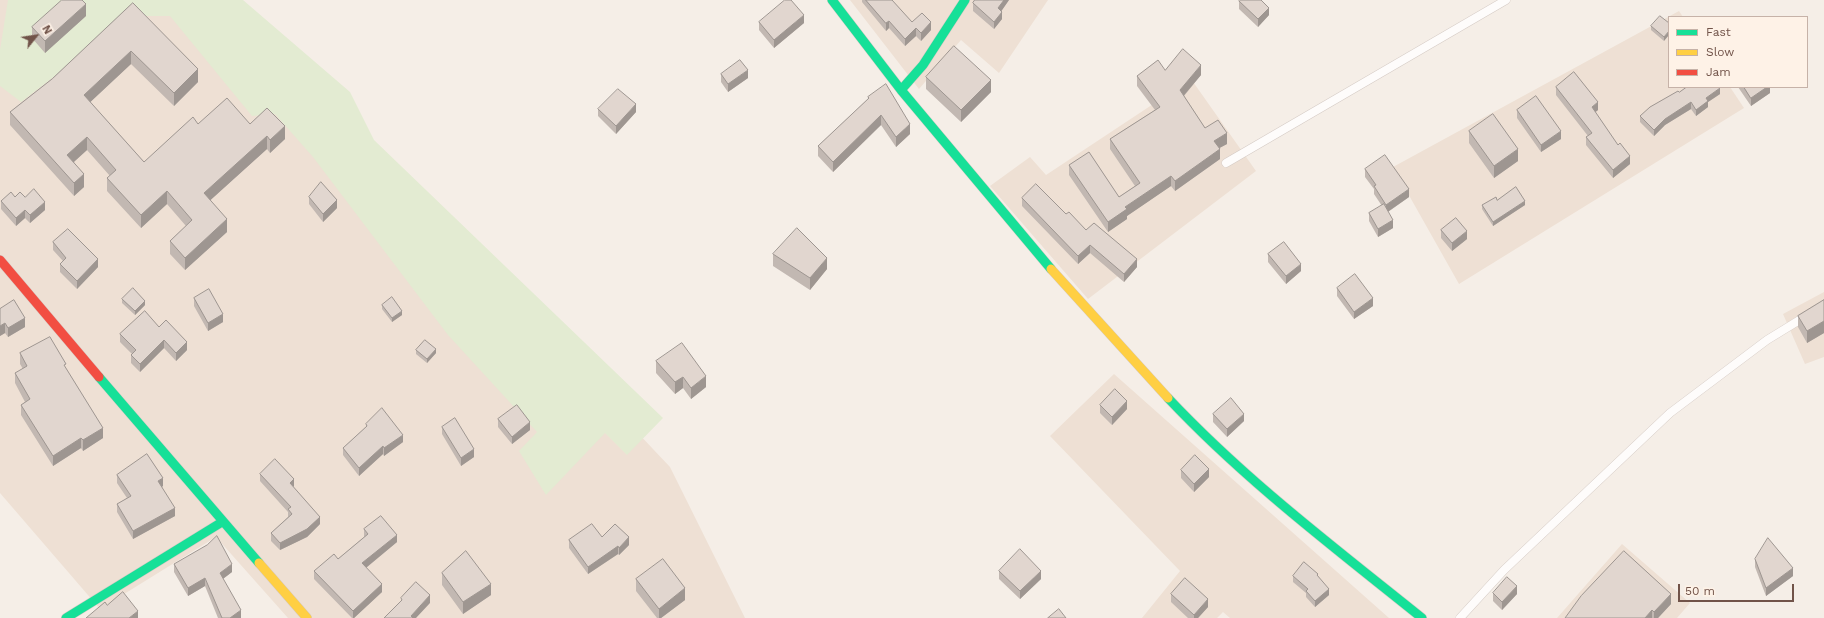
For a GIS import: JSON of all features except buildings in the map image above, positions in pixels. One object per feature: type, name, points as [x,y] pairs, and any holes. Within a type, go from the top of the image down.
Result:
[{"type":"street","points":[[832,0],[901,90],[1041,258],[1121,348],[1209,441],[1303,523],[1422,618]]},
{"type":"street","points":[[901,90],[923,65],[965,0]]},
{"type":"street","points":[[0,260],[222,522],[307,618]]},
{"type":"street","points":[[66,618],[222,522]]},
{"type":"lane","points":[[1226,163],[1506,0]]},
{"type":"lane","points":[[1460,618],[1504,570],[1670,413],[1767,340],[1824,305]]},
{"type":"shaded area","points":[[0,0],[229,0],[670,467],[745,618],[288,618],[216,537],[100,609],[0,493]]},
{"type":"shaded area","points":[[850,0],[1048,0],[999,73],[961,40],[919,89]]},
{"type":"shaded area","points":[[1679,11],[1682,16],[1670,16]]},
{"type":"shaded area","points":[[1668,17],[1668,88],[1731,88],[1744,108],[1459,284],[1393,167]]},
{"type":"shaded area","points":[[1191,79],[1256,171],[1088,299],[990,186],[1030,157],[1046,175]]},
{"type":"shaded area","points":[[1824,292],[1824,357],[1805,364],[1783,314]]},
{"type":"shaded area","points":[[1114,374],[1389,618],[1230,618],[1223,612],[1217,618],[1142,618],[1180,571],[1050,436]]},
{"type":"shaded area","points":[[1622,544],[1690,603],[1677,618],[1557,618]]},
{"type":"green space","points":[[8,0],[243,0],[350,92],[374,140],[663,418],[627,455],[605,433],[546,495],[519,451],[537,432],[448,335],[313,157],[275,114],[252,116],[170,16],[133,16],[21,102],[0,86],[0,50]]},
{"type":"traffic: fast","points":[[832,0],[901,90],[1051,269]]},
{"type":"traffic: fast","points":[[901,90],[923,65],[965,0]]},
{"type":"traffic: fast","points":[[99,377],[259,563]]},
{"type":"traffic: fast","points":[[1168,398],[1197,428],[1259,485],[1422,618]]},
{"type":"traffic: fast","points":[[66,618],[222,522]]},
{"type":"traffic: slow","points":[[1051,269],[1168,398]]},
{"type":"traffic: slow","points":[[259,563],[307,618]]},
{"type":"traffic: jam","points":[[0,260],[99,377]]}]
